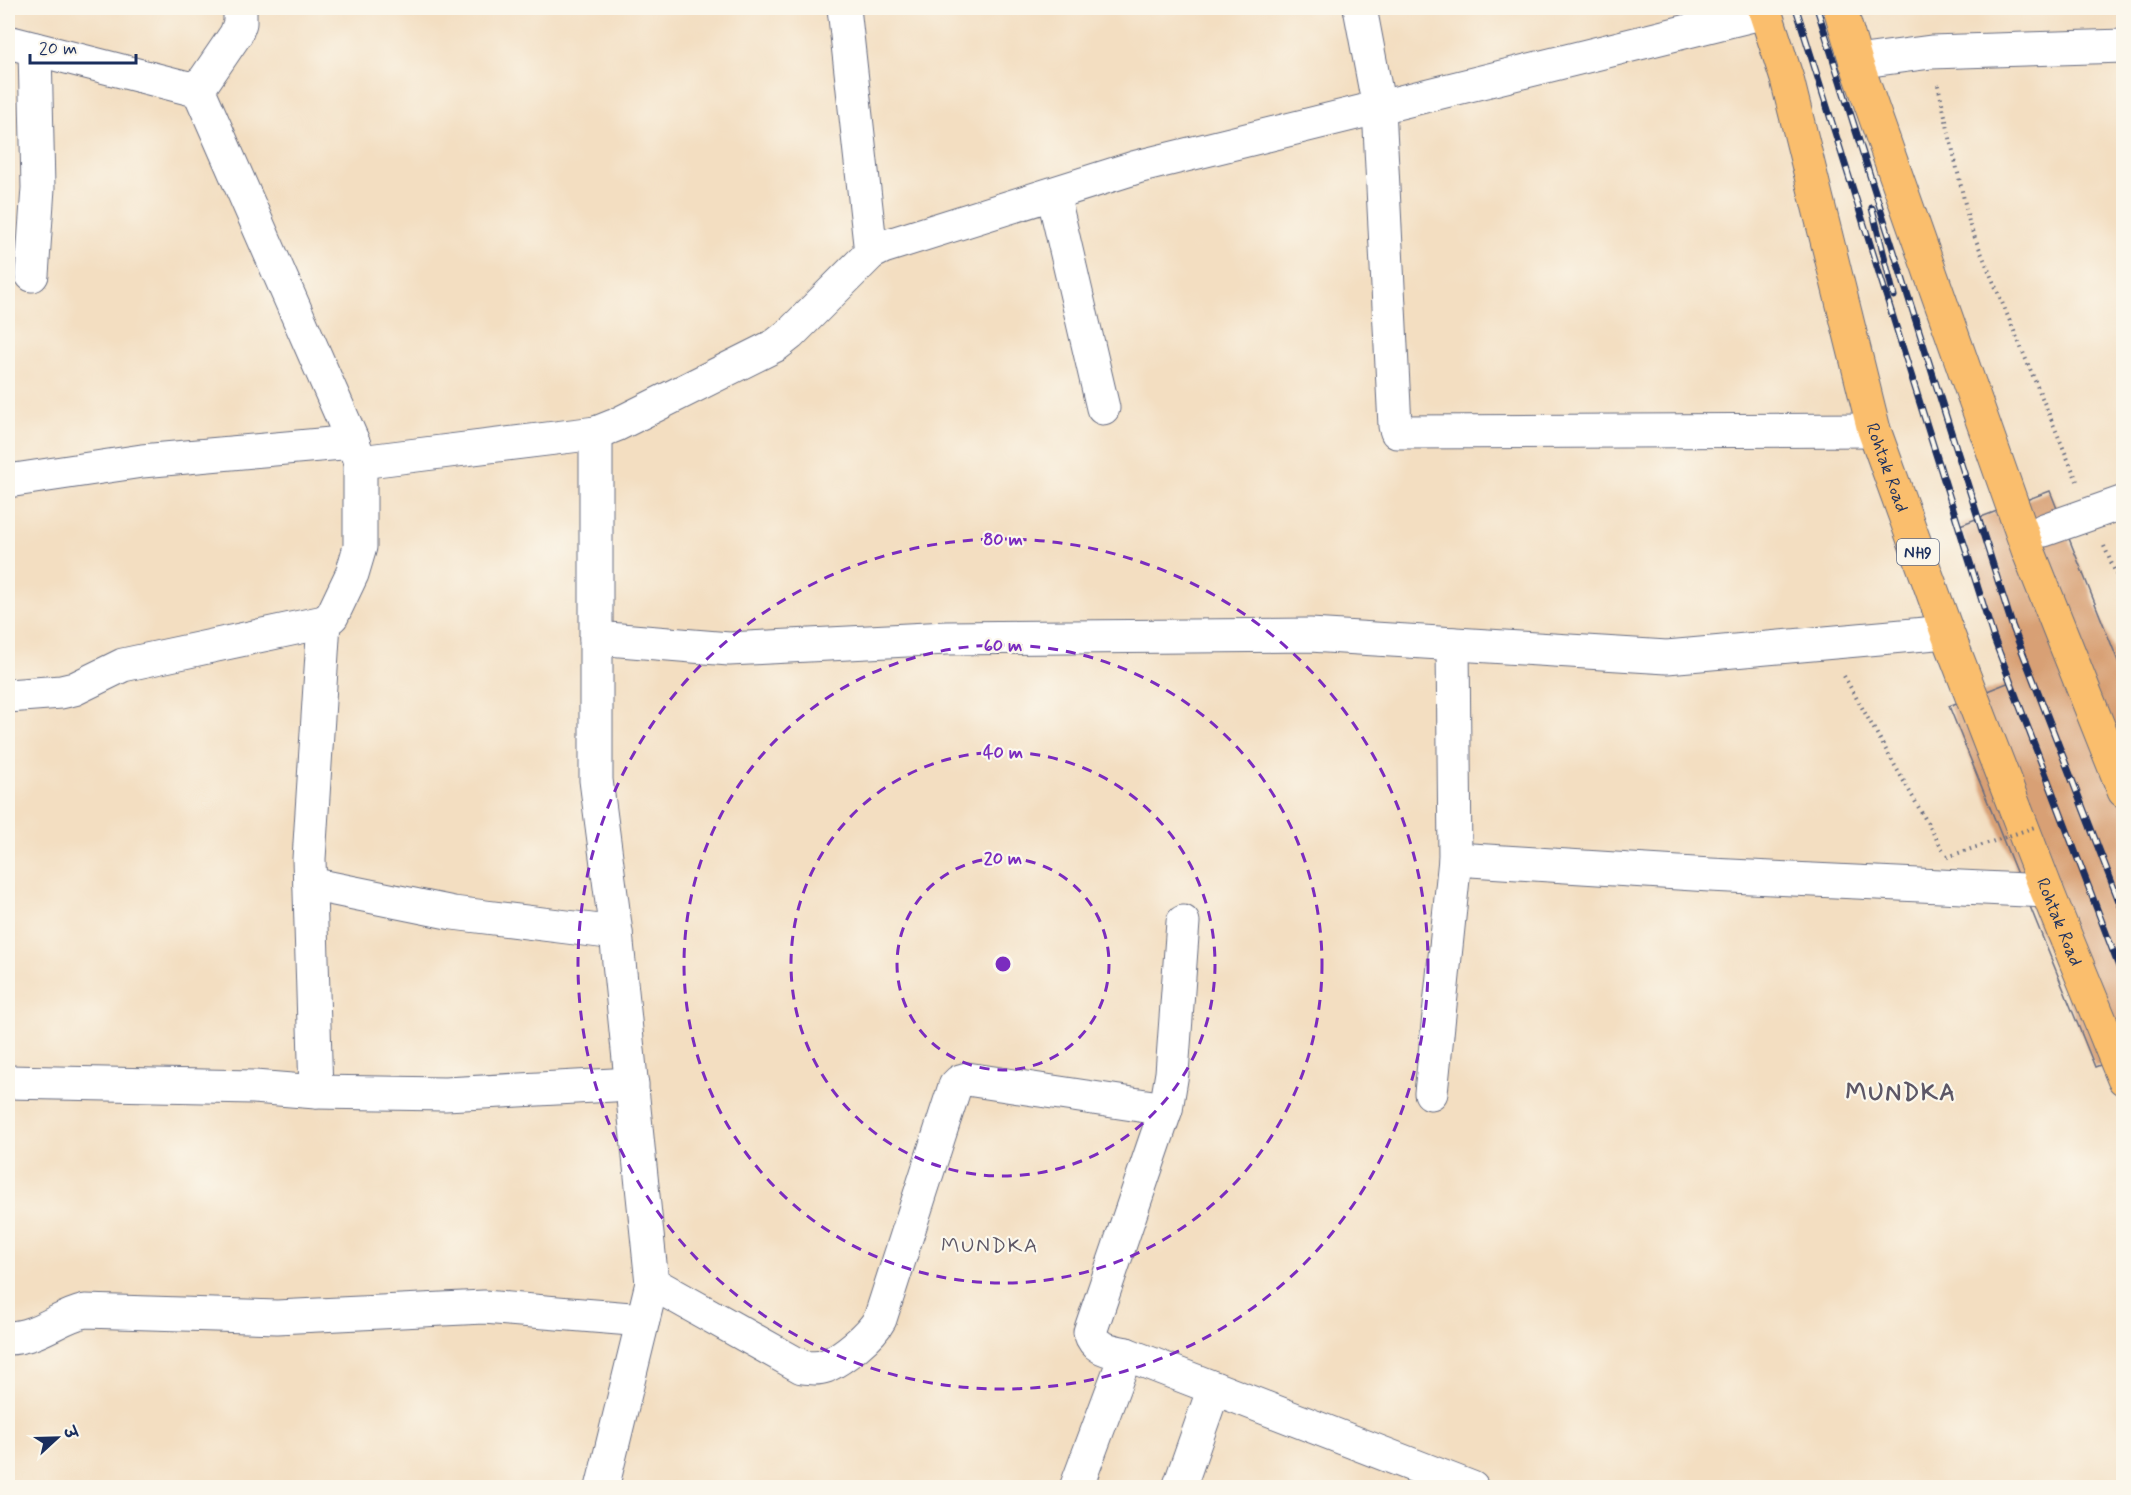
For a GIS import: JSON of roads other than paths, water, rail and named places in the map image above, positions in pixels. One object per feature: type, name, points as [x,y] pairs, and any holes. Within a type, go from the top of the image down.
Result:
[{"type":"highway","points":[[1840,8],[2028,550],[2124,791]]},
{"type":"highway","name":"Rohtak Road","points":[[1765,10],[1787,79],[1874,430],[1947,632],[2047,891],[2124,1079]]},
{"type":"street","points":[[32,275],[38,188],[21,46],[188,88],[204,81],[236,34],[240,23],[240,8]]},
{"type":"street","points":[[844,8],[871,252]]},
{"type":"street","points":[[1360,8],[1379,108],[1397,432],[1405,434],[1874,430]]},
{"type":"street","points":[[8,481],[142,461],[356,452],[596,433],[627,420],[776,345],[790,334],[871,252],[883,247],[1137,167],[1765,10]]},
{"type":"street","points":[[1857,62],[1931,52],[2124,46]]},
{"type":"street","points":[[8,696],[68,690],[123,665],[324,622],[332,616],[352,574],[360,547],[356,452],[197,86]]},
{"type":"street","points":[[1053,194],[1103,408]]},
{"type":"street","points":[[596,433],[596,780],[616,933],[652,1283],[602,1488]]},
{"type":"street","points":[[2044,530],[2124,502]]},
{"type":"street","points":[[316,1092],[309,859],[324,622]]},
{"type":"street","points":[[596,638],[729,649],[947,639],[1310,635],[1667,657],[1947,632]]},
{"type":"street","points":[[1431,1093],[1455,859],[1453,644]]},
{"type":"street","points":[[1455,859],[1710,875],[2047,891]]},
{"type":"street","points":[[310,884],[453,913],[616,933]]},
{"type":"street","points":[[1183,922],[1172,1073],[1166,1110],[1090,1332],[1093,1341],[1101,1347],[1126,1354],[1214,1388],[1422,1478],[1472,1488]]},
{"type":"street","points":[[652,1283],[802,1367],[825,1366],[868,1337],[880,1319],[955,1086],[960,1081],[967,1078],[1166,1110]]},
{"type":"street","points":[[8,1082],[445,1094],[632,1084]]},
{"type":"street","points":[[8,1338],[35,1334],[75,1313],[85,1311],[277,1317],[484,1307],[643,1320]]},
{"type":"street","points":[[1076,1488],[1126,1354]]},
{"type":"street","points":[[1179,1488],[1214,1388]]},
{"type":"railway","points":[[1796,8],[1993,636],[2124,980]]},
{"type":"railway","points":[[1817,8],[2012,625],[2124,914]]},
{"type":"railway","points":[[1872,208],[1894,296]]},
{"type":"district","name":"MUNDKA","points":[[1901,1092]]},
{"type":"district","name":"MUNDKA","points":[[990,1245]]}]
